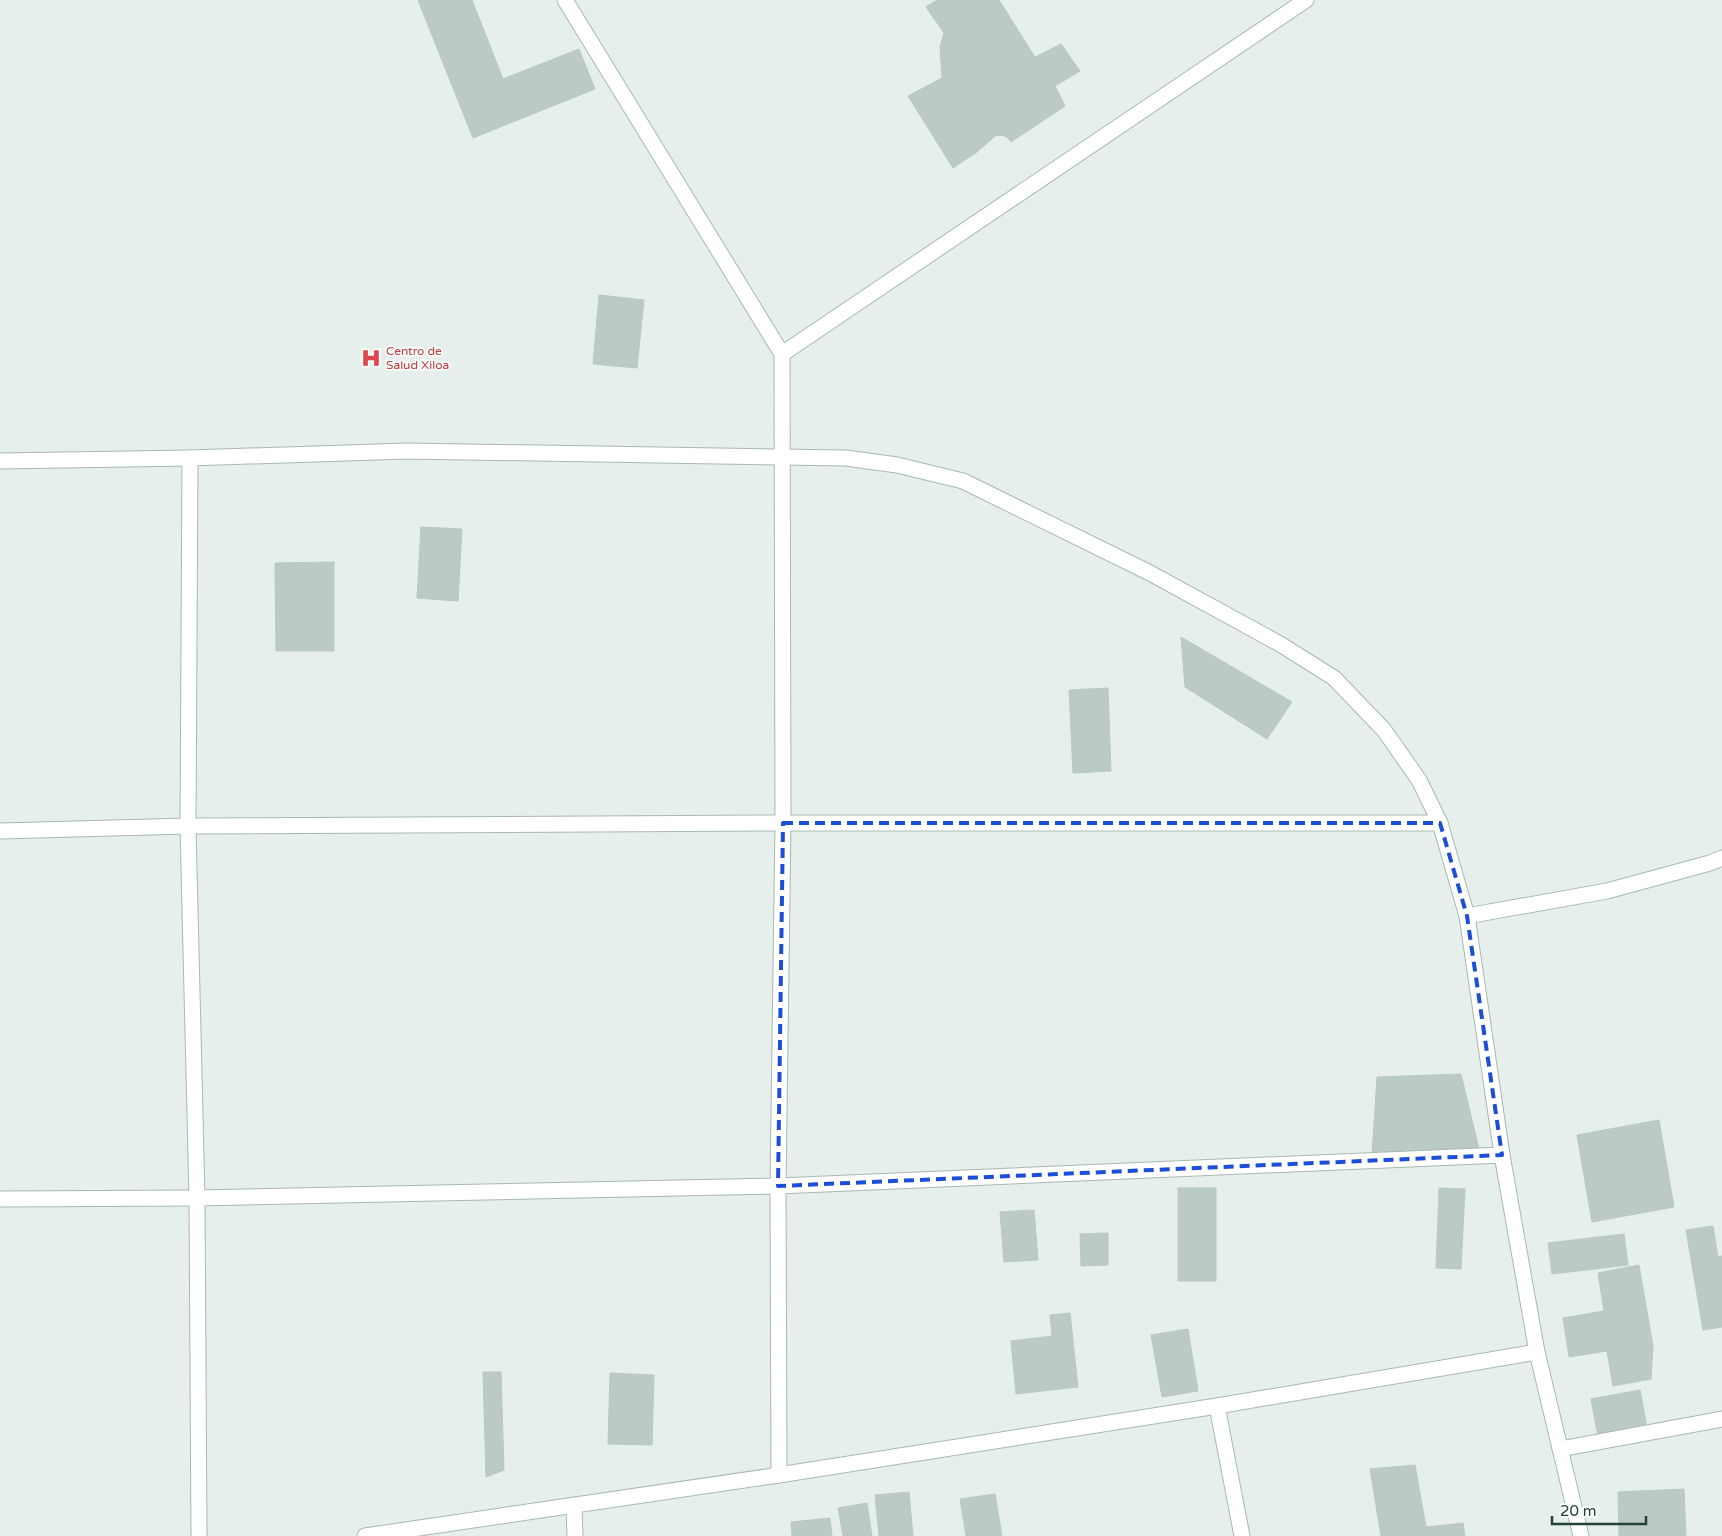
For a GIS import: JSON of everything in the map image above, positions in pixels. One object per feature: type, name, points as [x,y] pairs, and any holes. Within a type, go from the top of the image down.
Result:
[{"type":"street","points":[[565,0],[782,354],[783,823],[778,1186],[779,1475]]},
{"type":"street","points":[[782,354],[1306,0]]},
{"type":"street","points":[[0,461],[190,458],[407,451],[846,458],[897,466],[963,481],[1150,572],[1280,644],[1334,678],[1384,730],[1419,780],[1440,824],[1467,916],[1502,1154],[1537,1352],[1581,1536]]},
{"type":"street","points":[[190,458],[188,826],[197,1198],[199,1536]]},
{"type":"street","points":[[0,831],[188,826],[783,823],[1440,824]]},
{"type":"street","points":[[1467,916],[1607,891],[1722,858]]},
{"type":"street","points":[[0,1199],[197,1198],[778,1186],[1502,1154]]},
{"type":"street","points":[[364,1536],[779,1475],[1217,1406],[1537,1352]]},
{"type":"street","points":[[1217,1406],[1242,1536]]},
{"type":"street","points":[[1560,1449],[1722,1419]]},
{"type":"street","points":[[574,1505],[575,1536]]},
{"type":"highlighted area","points":[[783,823],[1440,823],[1467,916],[1502,1155],[778,1186]]},
{"type":"building","points":[[418,0],[472,0],[503,79],[579,49],[595,89],[473,138]]},
{"type":"building","points":[[937,0],[999,0],[1035,57],[1061,44],[1080,71],[1055,86],[1065,106],[1011,142],[1007,137],[995,136],[977,152],[953,168],[908,96],[942,78],[940,47],[944,33],[926,7]]},
{"type":"building","points":[[599,295],[644,300],[637,368],[593,364]]},
{"type":"building","points":[[421,527],[462,529],[458,601],[417,598]]},
{"type":"building","points":[[334,562],[334,651],[276,651],[275,563]]},
{"type":"building","points":[[1181,637],[1292,702],[1267,739],[1185,687]]},
{"type":"building","points":[[1108,688],[1111,771],[1073,773],[1069,690]]},
{"type":"building","points":[[1461,1074],[1479,1149],[1372,1154],[1377,1077]]},
{"type":"building","points":[[1659,1120],[1674,1207],[1592,1222],[1577,1135]]},
{"type":"building","points":[[1178,1188],[1216,1188],[1216,1281],[1178,1281]]},
{"type":"building","points":[[1439,1188],[1465,1189],[1461,1269],[1436,1268]]},
{"type":"building","points":[[1034,1210],[1038,1260],[1004,1262],[1000,1212]]},
{"type":"building","points":[[1713,1226],[1718,1257],[1722,1256],[1722,1327],[1703,1330],[1686,1230]]},
{"type":"building","points":[[1108,1233],[1108,1265],[1081,1266],[1080,1234]]},
{"type":"building","points":[[1624,1234],[1628,1265],[1552,1274],[1548,1243]]},
{"type":"building","points":[[1639,1265],[1653,1346],[1651,1379],[1613,1386],[1607,1351],[1569,1357],[1563,1318],[1604,1311],[1598,1273]]},
{"type":"building","points":[[1070,1313],[1078,1387],[1016,1394],[1011,1341],[1052,1336],[1050,1315]]},
{"type":"building","points":[[1188,1329],[1198,1391],[1162,1397],[1151,1335]]},
{"type":"building","points":[[483,1372],[501,1372],[504,1470],[486,1477]]},
{"type":"building","points":[[610,1373],[654,1375],[652,1445],[608,1444]]},
{"type":"building","points":[[1640,1390],[1647,1428],[1598,1437],[1591,1399]]},
{"type":"building","points":[[1415,1465],[1426,1527],[1463,1523],[1465,1536],[1381,1536],[1370,1469]]},
{"type":"building","points":[[1684,1489],[1686,1536],[1619,1536],[1618,1492]]},
{"type":"building","points":[[909,1492],[913,1536],[879,1536],[875,1495]]},
{"type":"building","points":[[995,1494],[1002,1536],[966,1536],[960,1499]]},
{"type":"building","points":[[867,1503],[872,1536],[843,1536],[838,1508]]},
{"type":"building","points":[[830,1518],[832,1536],[792,1536],[791,1522]]},
{"type":"place","name":"Centro de Salud Xiloa","points":[[371,358]]}]
